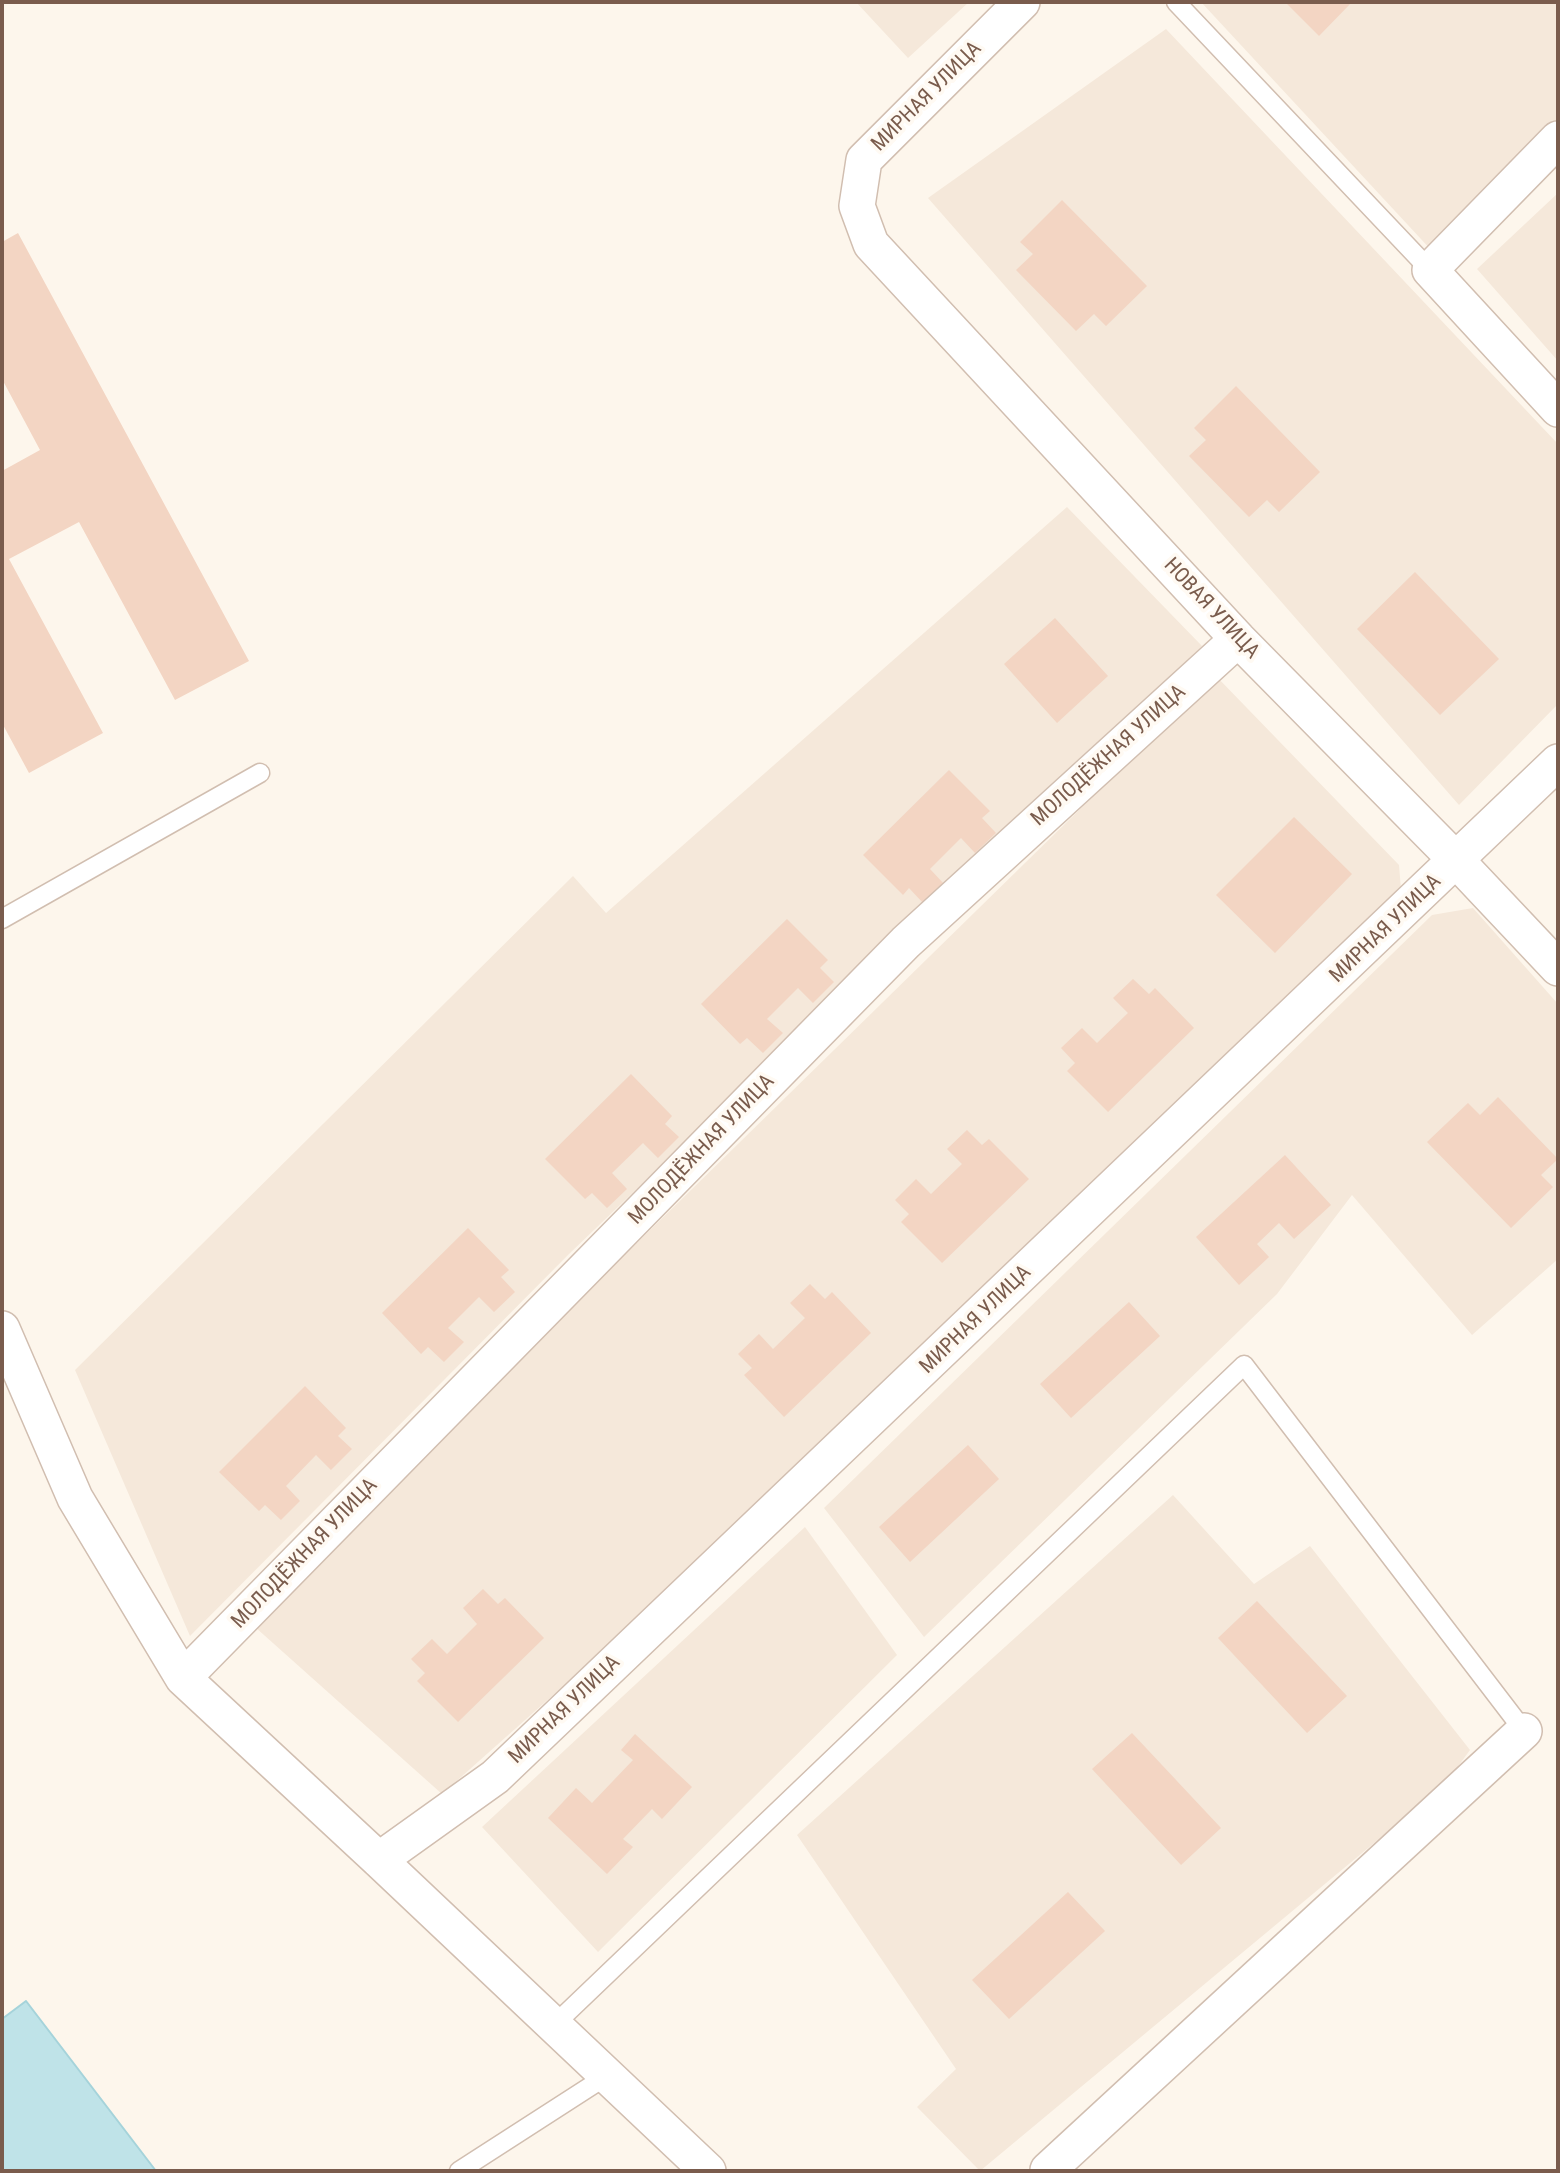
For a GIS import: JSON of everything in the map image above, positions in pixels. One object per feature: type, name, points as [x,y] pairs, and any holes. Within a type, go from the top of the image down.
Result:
[{"type":"street","name":"МИРНАЯ УЛИЦА","points":[[871,244],[857,206],[864,160],[1022,2]]},
{"type":"street","points":[[1558,139],[1430,270],[1558,410]]},
{"type":"street","name":"НОВАЯ УЛИЦА","points":[[871,244],[1238,639],[1457,861],[1558,968]]},
{"type":"street","name":"МОЛОДЁЖНАЯ УЛИЦА","points":[[183,1678],[906,942],[1238,639]]},
{"type":"street","name":"МИРНАЯ УЛИЦА","points":[[379,1860],[495,1777],[1558,762]]},
{"type":"street","points":[[2,1329],[75,1498],[183,1678],[708,2171]]},
{"type":"street","points":[[1047,2171],[1524,1731]]},
{"type":"lane","points":[[1176,2],[1430,270]]},
{"type":"lane","points":[[2,919],[260,773]]},
{"type":"lane","points":[[554,2025],[1244,1365],[1524,1731]]},
{"type":"lane","points":[[459,2171],[608,2076]]},
{"type":"shaded area","points":[[856,2],[969,2],[908,58]]},
{"type":"shaded area","points":[[1201,2],[1558,2],[1558,132],[1433,252]]},
{"type":"shaded area","points":[[1166,29],[1558,444],[1558,704],[1459,805],[928,198]]},
{"type":"shaded area","points":[[1558,193],[1558,361],[1477,269]]},
{"type":"shaded area","points":[[1067,507],[1202,646],[569,1254],[190,1636],[75,1370],[573,876],[606,913]]},
{"type":"shaded area","points":[[1216,676],[1399,865],[1402,902],[671,1590],[442,1794],[255,1627],[596,1283]]},
{"type":"shaded area","points":[[1473,908],[1558,1004],[1558,1259],[1472,1335],[1352,1195],[1277,1294],[924,1637],[824,1508],[1432,915]]},
{"type":"shaded area","points":[[1173,1495],[1254,1584],[1310,1546],[1470,1750],[1445,1784],[980,2171],[917,2107],[956,2069],[797,1835]]},
{"type":"shaded area","points":[[805,1527],[897,1655],[598,1952],[482,1827]]},
{"type":"water","points":[[26,2001],[156,2171],[2,2171],[2,2019]]},
{"type":"building","points":[[1285,2],[1352,2],[1319,36]]},
{"type":"building","points":[[1062,200],[1147,286],[1106,326],[1094,314],[1076,331],[1016,270],[1033,254],[1020,242]]},
{"type":"building","points":[[18,233],[249,661],[175,700],[79,522],[9,559],[103,733],[29,773],[2,723],[2,471],[40,450],[2,379],[2,242]]},
{"type":"building","points":[[1236,386],[1320,472],[1279,512],[1267,500],[1249,517],[1189,456],[1206,440],[1194,428]]},
{"type":"building","points":[[1415,572],[1499,659],[1440,715],[1357,629]]},
{"type":"building","points":[[1055,618],[1108,676],[1057,723],[1004,664]]},
{"type":"building","points":[[949,770],[990,811],[982,818],[996,833],[975,853],[961,838],[930,869],[944,884],[924,904],[909,888],[903,895],[863,855]]},
{"type":"building","points":[[1294,817],[1352,874],[1275,953],[1216,895]]},
{"type":"building","points":[[787,919],[828,960],[820,968],[834,982],[813,1003],[798,988],[767,1019],[783,1033],[763,1053],[747,1038],[740,1044],[701,1004]]},
{"type":"building","points":[[1133,979],[1149,994],[1155,988],[1194,1028],[1108,1112],[1067,1071],[1075,1063],[1061,1048],[1082,1028],[1097,1043],[1128,1013],[1113,998]]},
{"type":"building","points":[[631,1074],[672,1116],[665,1124],[679,1137],[658,1158],[643,1143],[612,1173],[627,1189],[607,1208],[592,1193],[585,1199],[545,1159]]},
{"type":"building","points":[[1498,1097],[1558,1159],[1541,1175],[1553,1187],[1511,1228],[1427,1142],[1468,1103],[1480,1115]]},
{"type":"building","points":[[967,1130],[982,1145],[989,1139],[1029,1179],[942,1263],[901,1222],[909,1214],[895,1200],[916,1179],[931,1194],[962,1164],[947,1149]]},
{"type":"building","points":[[1285,1155],[1331,1205],[1294,1239],[1279,1223],[1257,1244],[1269,1257],[1239,1285],[1196,1237]]},
{"type":"building","points":[[468,1228],[509,1270],[501,1277],[515,1292],[494,1312],[479,1297],[448,1328],[464,1342],[444,1362],[428,1347],[421,1354],[382,1313]]},
{"type":"building","points":[[810,1284],[825,1299],[832,1292],[871,1333],[784,1417],[744,1375],[752,1368],[738,1354],[759,1334],[773,1349],[805,1318],[790,1303]]},
{"type":"building","points":[[1129,1302],[1160,1336],[1071,1418],[1040,1384]]},
{"type":"building","points":[[305,1386],[346,1428],[338,1436],[352,1449],[331,1470],[316,1455],[286,1486],[300,1501],[281,1520],[265,1505],[259,1511],[219,1472]]},
{"type":"building","points":[[968,1445],[999,1479],[910,1562],[879,1527]]},
{"type":"building","points":[[483,1589],[498,1604],[505,1598],[544,1638],[458,1722],[417,1681],[425,1673],[411,1659],[432,1639],[447,1654],[477,1624],[463,1608]]},
{"type":"building","points":[[1257,1601],[1347,1696],[1307,1733],[1218,1638]]},
{"type":"building","points":[[1132,1733],[1221,1828],[1181,1865],[1092,1769]]},
{"type":"building","points":[[635,1734],[692,1787],[662,1819],[652,1809],[623,1839],[633,1847],[607,1874],[548,1818],[576,1788],[592,1803],[633,1760],[621,1750]]},
{"type":"building","points":[[1068,1892],[1105,1931],[1009,2019],[972,1980]]}]
